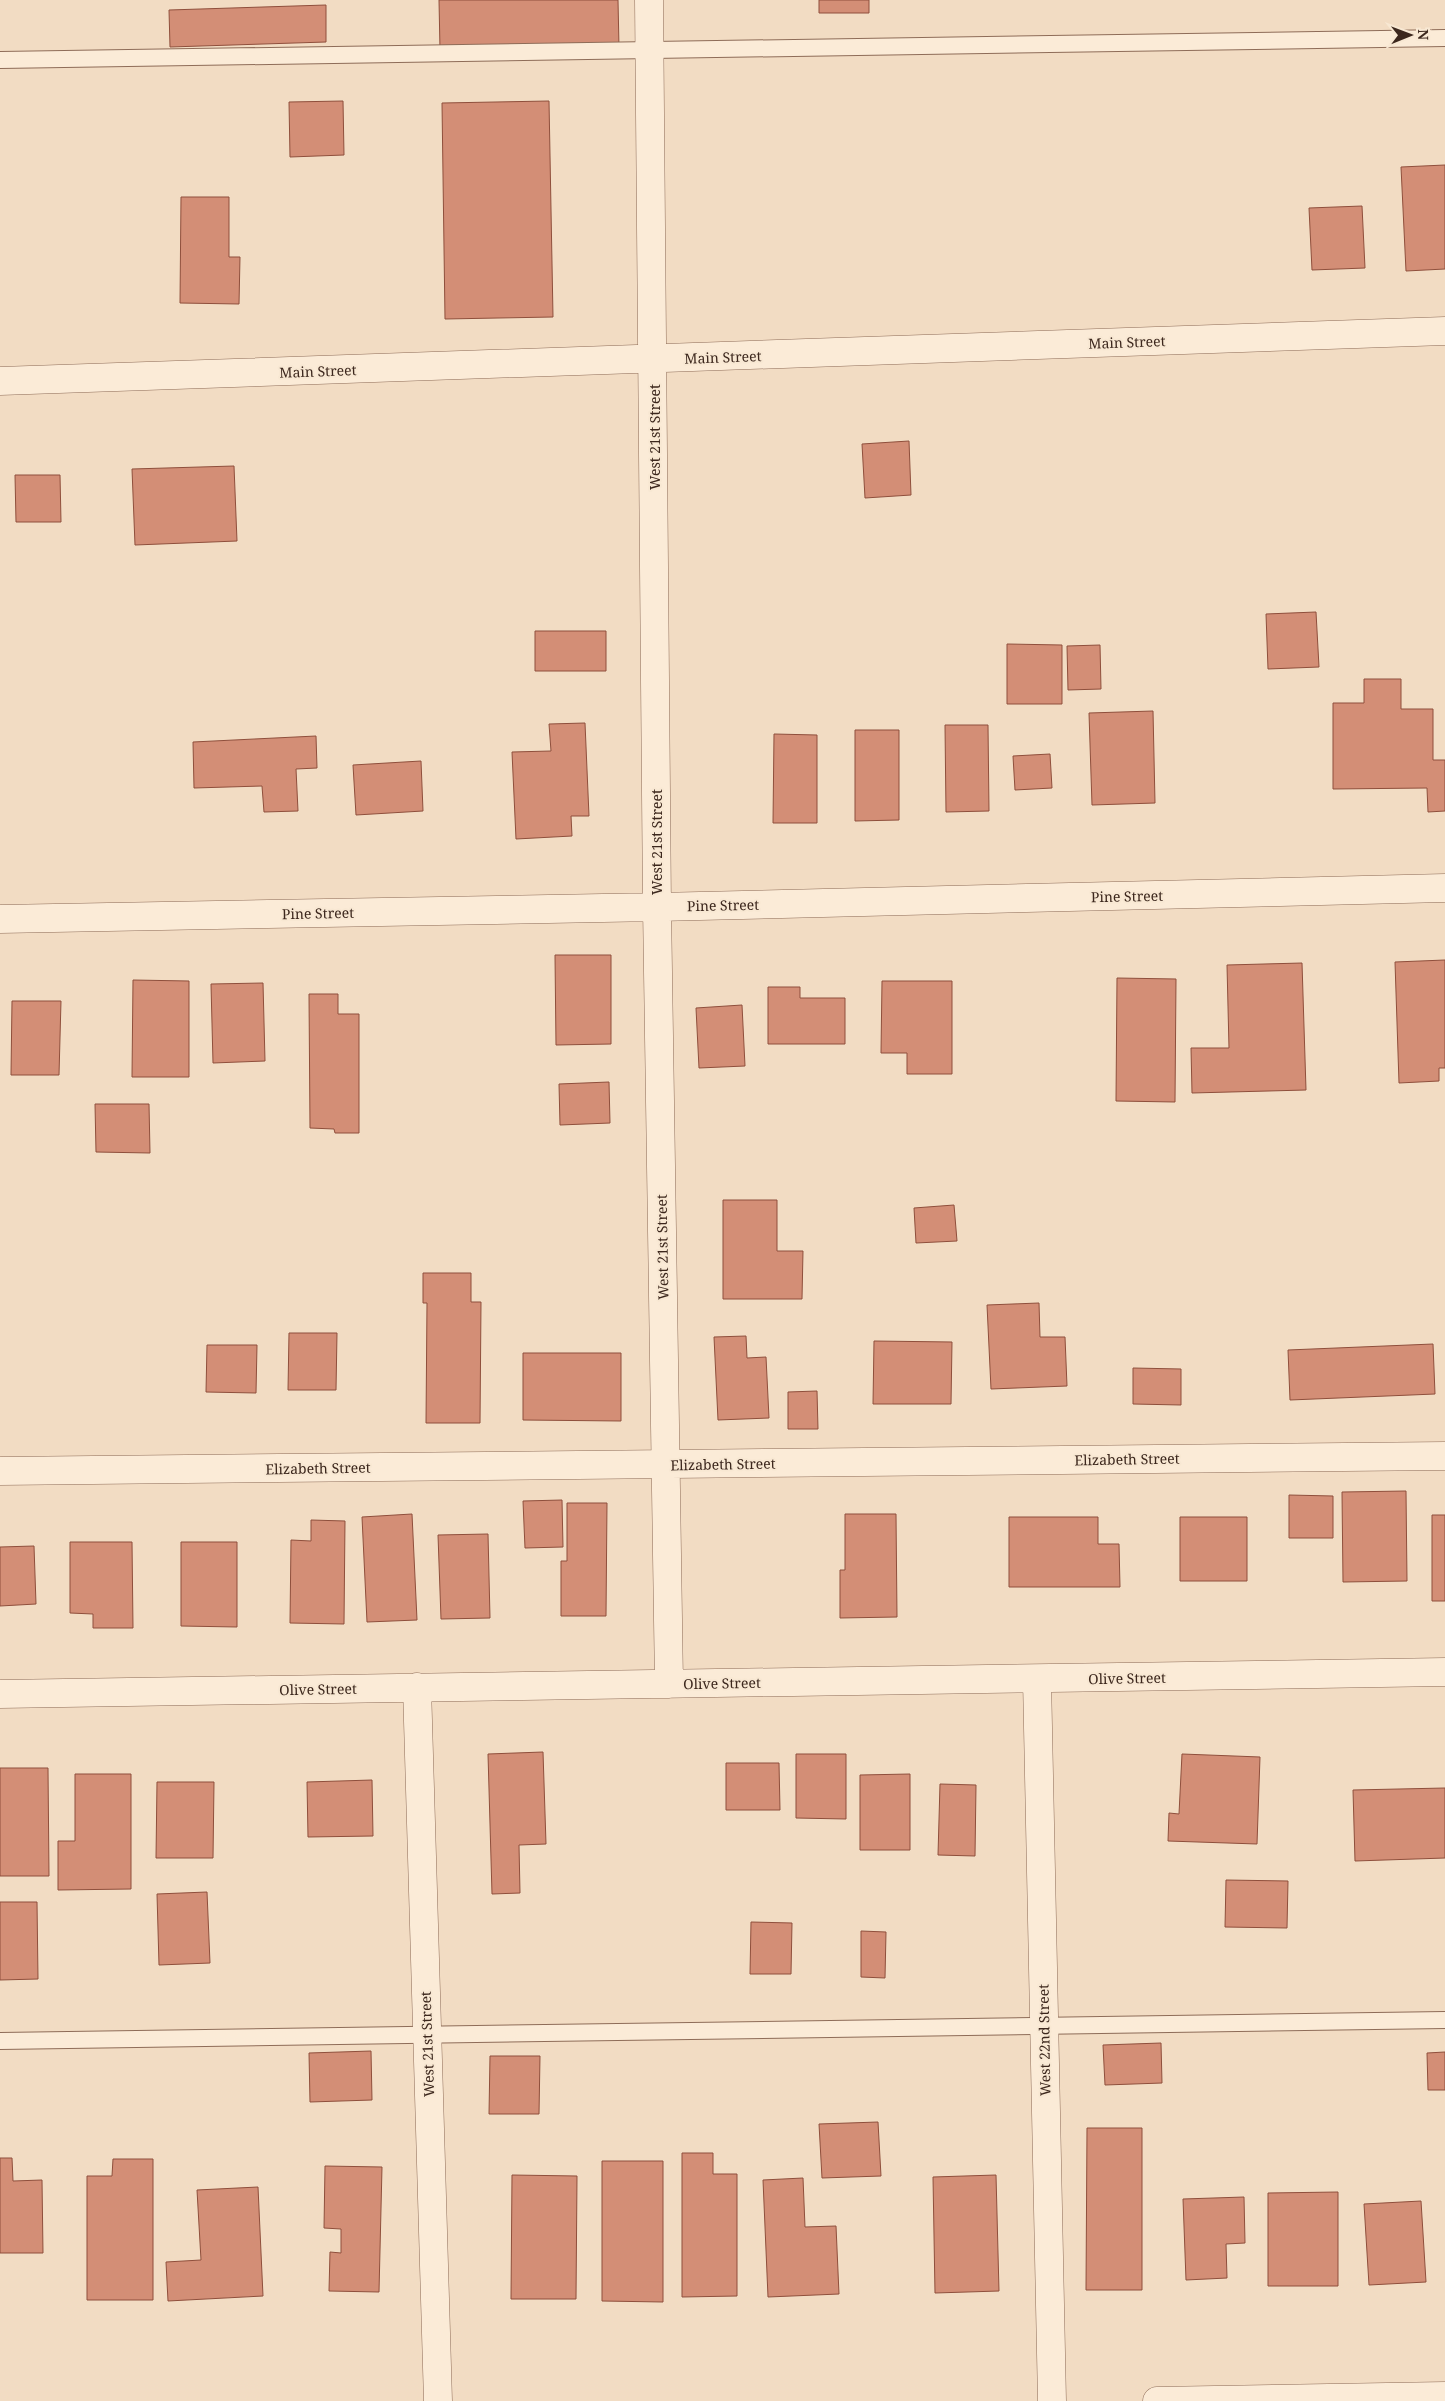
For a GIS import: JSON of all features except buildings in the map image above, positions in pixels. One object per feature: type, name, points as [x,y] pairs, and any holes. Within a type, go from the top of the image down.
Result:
[{"type":"street","name":"West 21st Street","points":[[648,0],[654,359],[657,907],[669,1684]]},
{"type":"street","name":"Main Street","points":[[0,382],[1445,330]]},
{"type":"street","name":"Pine Street","points":[[0,919],[657,907],[1445,888]]},
{"type":"street","name":"Elizabeth Street","points":[[0,1471],[1445,1456]]},
{"type":"street","name":"Olive Street","points":[[0,1694],[1445,1672]]},
{"type":"street","name":"West 22nd Street","points":[[1038,1679],[1052,2401]]},
{"type":"street","name":"West 21st Street","points":[[416,1687],[438,2401]]},
{"type":"street","points":[[1157,2401],[1445,2396]]},
{"type":"lane","points":[[0,60],[1445,38]]},
{"type":"lane","points":[[0,2041],[1445,2020]]}]
